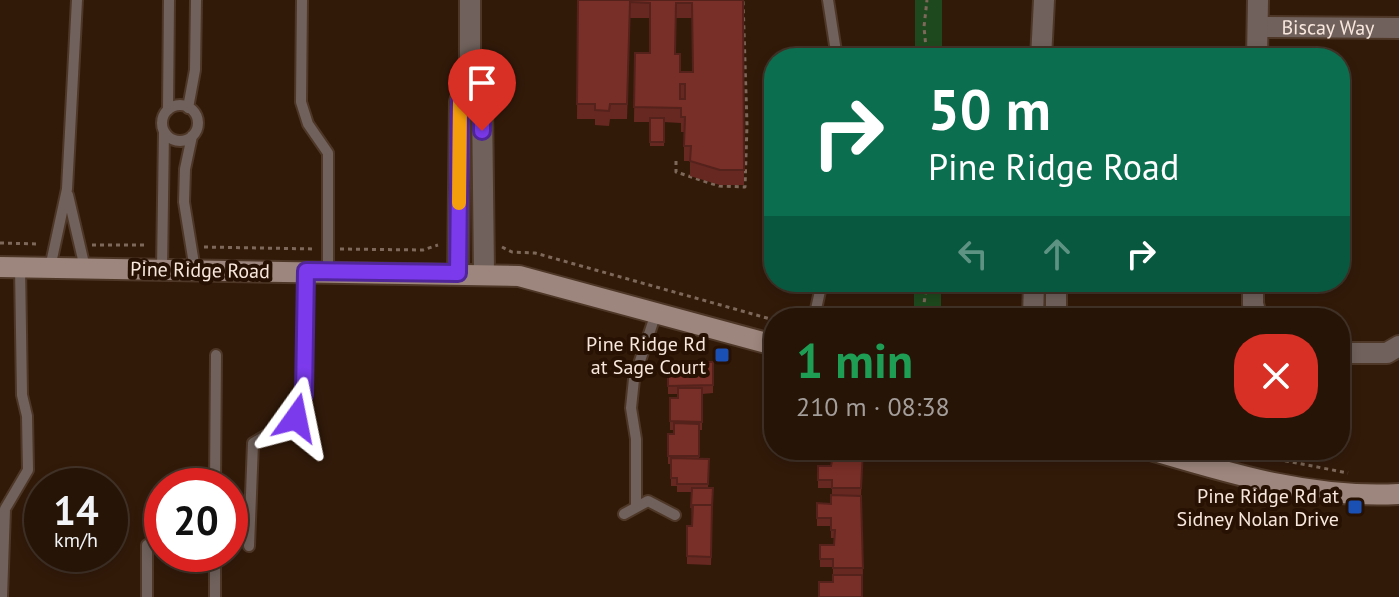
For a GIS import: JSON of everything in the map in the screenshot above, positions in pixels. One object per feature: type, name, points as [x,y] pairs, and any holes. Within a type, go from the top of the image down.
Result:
[{"type":"street","points":[[458,273],[460,102],[470,71],[470,0]]},
{"type":"street","points":[[1042,48],[1044,0]]},
{"type":"street","points":[[1257,48],[1258,0]]},
{"type":"street","name":"Biscay Way","points":[[1258,27],[1399,28]]},
{"type":"street","points":[[470,71],[482,102],[484,273]]},
{"type":"street","name":"Pine Ridge Road","points":[[10,267],[484,273],[533,278],[764,342]]},
{"type":"street","points":[[1350,353],[1387,353],[1399,346]]},
{"type":"street","points":[[1190,460],[1306,490],[1354,496],[1399,494]]},
{"type":"lane","points":[[50,268],[67,189],[77,0]]},
{"type":"lane","points":[[168,110],[169,0]]},
{"type":"lane","points":[[188,108],[195,70],[196,0]]},
{"type":"lane","points":[[302,0],[301,102],[308,124],[328,153],[328,271]]},
{"type":"lane","points":[[828,0],[835,48]]},
{"type":"lane","points":[[162,269],[163,116],[174,106],[188,108],[197,118],[185,169],[184,202],[195,270]]},
{"type":"lane","points":[[164,131],[176,141],[192,136]]},
{"type":"lane","points":[[67,189],[85,268]]},
{"type":"lane","points":[[2,597],[5,509],[28,470],[27,416],[22,395],[10,267]]},
{"type":"lane","points":[[249,546],[253,443],[296,418],[304,394],[306,271]]},
{"type":"lane","points":[[636,507],[633,394],[656,312]]},
{"type":"lane","points":[[215,468],[216,355]]},
{"type":"lane","points":[[624,514],[648,501],[675,515]]},
{"type":"lane","points":[[147,572],[147,597]]},
{"type":"lane","points":[[215,572],[215,597]]},
{"type":"path","points":[[676,161],[676,172],[719,186],[745,187],[747,125],[743,0]]},
{"type":"path","points":[[926,48],[924,27],[927,0]]},
{"type":"path","points":[[0,243],[50,244]]},
{"type":"path","points":[[494,248],[499,244],[512,252],[535,253],[764,317]]},
{"type":"path","points":[[83,245],[151,245]]},
{"type":"path","points":[[1283,460],[1353,473]]},
{"type":"green space","points":[[915,0],[942,0],[942,48],[915,48]]},
{"type":"green space","points":[[914,292],[941,292],[941,308],[914,308]]},
{"type":"building","points":[[578,0],[743,0],[744,170],[720,170],[690,161],[691,146],[684,146],[685,117],[681,117],[681,108],[634,107],[635,53],[650,53],[650,3],[630,2],[627,104],[610,104],[609,111],[595,110],[595,104],[577,104]],"holes":[[[676,3],[692,3],[693,72],[680,72],[680,54],[675,54]],[[680,84],[685,84],[685,99],[680,99]]]},
{"type":"building","points":[[650,118],[664,118],[664,142],[650,142]]},
{"type":"building","points":[[675,362],[713,362],[713,385],[668,386],[668,369],[675,369]]},
{"type":"building","points":[[678,388],[702,388],[702,422],[670,421],[670,398],[678,398]]},
{"type":"building","points":[[674,423],[699,424],[699,456],[668,456],[668,434],[674,434]]},
{"type":"building","points":[[671,458],[709,459],[708,484],[677,484],[677,478],[671,478]]},
{"type":"building","points":[[832,460],[862,460],[861,488],[832,488],[832,480],[818,480],[818,466],[831,466]]},
{"type":"building","points":[[692,488],[713,488],[712,507],[691,507]]},
{"type":"building","points":[[831,495],[861,496],[863,568],[833,568],[833,559],[820,559],[820,545],[834,545],[835,530],[831,530],[831,518],[817,518],[817,503],[831,504]]},
{"type":"building","points":[[693,505],[712,505],[711,557],[687,556],[687,526],[692,526]]},
{"type":"building","points":[[833,575],[862,575],[862,597],[819,597],[819,582],[833,582]]},
{"type":"slow traffic","points":[[459,203],[460,102],[463,91]]},
{"type":"place","name":"Pine Ridge Rd at Sage Court","points":[[722,355]]},
{"type":"place","name":"Pine Ridge Rd at Sidney Nolan Drive","points":[[1355,507]]},
{"type":"route","points":[[296,418],[304,394],[306,271],[458,273],[460,102],[470,71],[482,102],[482,131]]}]
